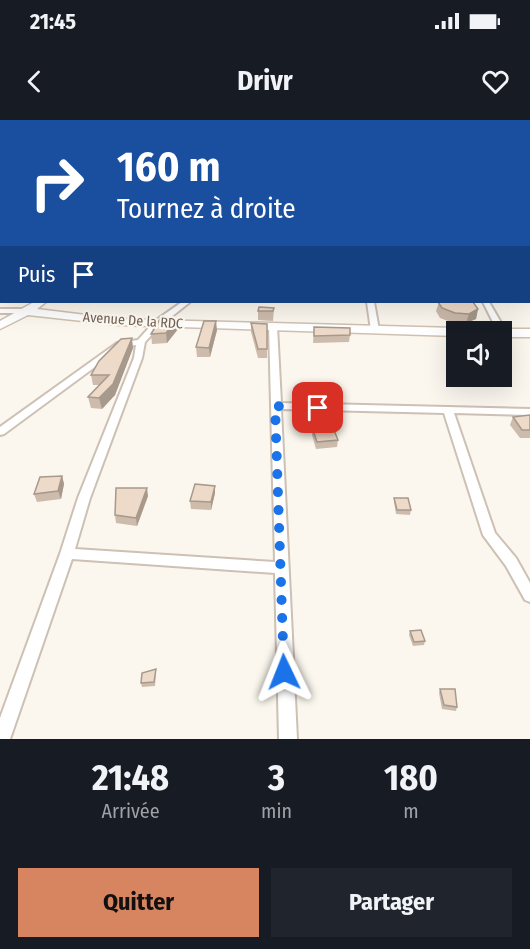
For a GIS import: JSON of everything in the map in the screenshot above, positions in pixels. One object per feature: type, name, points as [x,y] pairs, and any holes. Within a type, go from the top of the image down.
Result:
[{"type":"street","points":[[0,326],[39,303]]},
{"type":"street","points":[[1,739],[67,554],[94,469],[138,358],[141,342],[160,322],[185,303]]},
{"type":"street","points":[[370,303],[375,330]]},
{"type":"street","points":[[487,303],[496,321]]},
{"type":"street","points":[[0,311],[26,310]]},
{"type":"street","name":"Avenue De la RDC","points":[[26,310],[119,322],[446,332]]},
{"type":"street","points":[[273,326],[288,739]]},
{"type":"street","points":[[512,333],[530,333]]},
{"type":"street","points":[[0,432],[120,345],[141,342]]},
{"type":"street","points":[[275,406],[530,412]]},
{"type":"street","points":[[448,411],[489,535],[511,562],[530,596]]},
{"type":"street","points":[[67,554],[281,568]]},
{"type":"building","points":[[439,303],[474,303],[478,309],[469,314],[455,313],[442,308]]},
{"type":"building","points":[[259,307],[274,308],[273,311],[258,311]]},
{"type":"building","points":[[160,319],[177,319],[166,333],[151,334]]},
{"type":"building","points":[[204,321],[216,321],[209,348],[196,347]]},
{"type":"building","points":[[251,323],[267,324],[267,349],[258,349]]},
{"type":"building","points":[[314,327],[350,328],[350,335],[314,336]]},
{"type":"building","points":[[132,338],[113,384],[99,398],[88,397],[109,375],[91,375],[99,361],[121,339]]},
{"type":"building","points":[[530,415],[530,430],[522,430],[513,417]]},
{"type":"building","points":[[332,425],[338,440],[317,442],[312,427]]},
{"type":"building","points":[[62,476],[58,491],[34,494],[40,477]]},
{"type":"building","points":[[195,484],[215,486],[211,502],[190,501]]},
{"type":"building","points":[[116,488],[147,488],[136,518],[115,515]]},
{"type":"building","points":[[394,498],[408,498],[411,510],[397,510]]},
{"type":"building","points":[[421,630],[425,641],[414,642],[410,631]]},
{"type":"building","points":[[156,669],[154,682],[141,683],[142,673]]},
{"type":"building","points":[[440,689],[455,689],[457,707],[444,705]]},
{"type":"route","points":[[284,672],[275,406],[318,408]]}]
